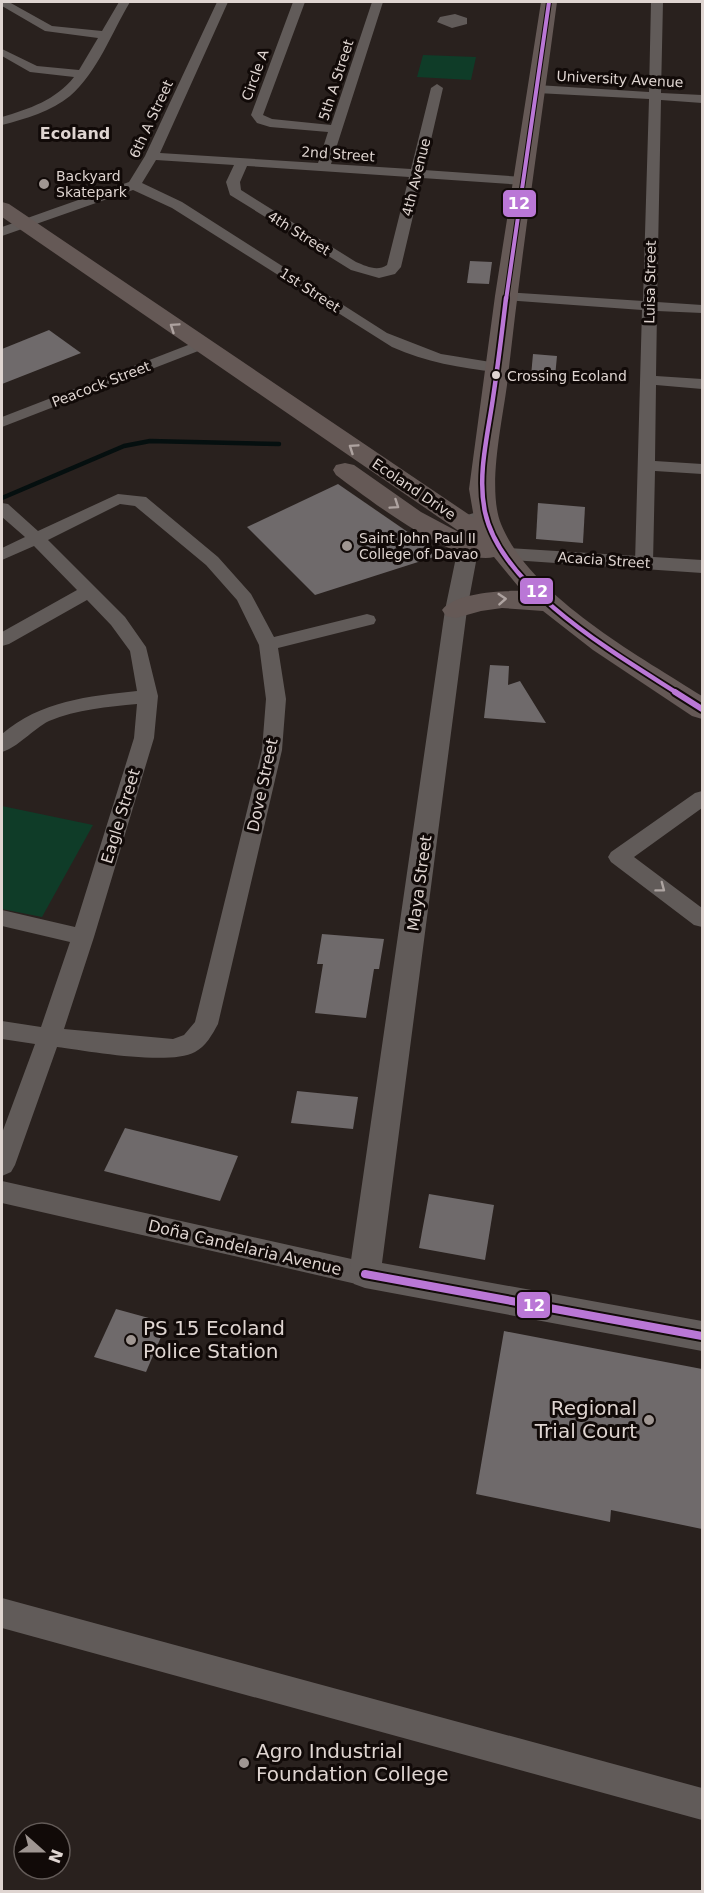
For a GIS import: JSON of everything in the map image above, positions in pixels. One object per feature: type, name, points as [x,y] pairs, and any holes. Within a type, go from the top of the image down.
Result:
[{"type":"main road","points":[[549,2],[506,296],[482,495],[488,521],[506,554],[548,603],[588,634],[702,709]]},
{"type":"main road","name":"Ecoland Drive","points":[[2,208],[199,357],[469,537],[506,554]]},
{"type":"main road","points":[[2,232],[120,315]]},
{"type":"main road","name":"Ecoland Drive","points":[[167,348],[199,357]]},
{"type":"main road","name":"Ecoland Drive","points":[[323,455],[436,532],[469,537]]},
{"type":"main road","points":[[456,610],[480,602],[504,598],[548,603]]},
{"type":"street","points":[[2,2],[49,28],[104,35]]},
{"type":"street","points":[[3,119],[58,98],[67,92],[81,74],[124,2]]},
{"type":"street","name":"6th A Street","points":[[134,185],[152,156],[222,2]]},
{"type":"street","name":"Circle A","points":[[299,2],[256,115],[261,120],[270,123],[336,129]]},
{"type":"street","name":"5th A Street","points":[[323,168],[378,2]]},
{"type":"street","name":"Luisa Street","points":[[644,563],[657,2]]},
{"type":"street","points":[[2,52],[34,69],[81,74]]},
{"type":"street","name":"4th Avenue","points":[[394,267],[437,88]]},
{"type":"street","name":"University Avenue","points":[[537,89],[702,99]]},
{"type":"street","name":"2nd Street","points":[[152,156],[523,181]]},
{"type":"street","name":"4th Street","points":[[242,162],[232,183],[235,192],[351,265],[381,274],[390,272],[394,267]]},
{"type":"street","points":[[2,232],[134,185]]},
{"type":"street","name":"1st Street","points":[[134,185],[177,205],[382,336],[405,348],[443,360],[497,367]]},
{"type":"street","points":[[506,296],[702,309]]},
{"type":"street","name":"Peacock Street","points":[[2,423],[167,348]]},
{"type":"street","points":[[648,380],[702,384]]},
{"type":"street","points":[[646,465],[702,469]]},
{"type":"street","name":"Maya Street","points":[[365,1274],[456,610],[469,537],[482,495]]},
{"type":"street","name":"Dove Street","points":[[2,555],[118,499],[140,501],[212,561],[245,598],[268,645],[276,699],[272,750],[206,1024],[194,1040],[180,1048],[161,1048],[49,1038],[2,1030]]},
{"type":"street","name":"Eagle Street","points":[[2,508],[36,538],[118,621],[139,651],[148,696],[144,738],[83,937],[2,1165]]},
{"type":"street","name":"Acacia Street","points":[[506,554],[702,567]]},
{"type":"street","points":[[2,640],[90,591]]},
{"type":"street","points":[[268,645],[367,620]]},
{"type":"street","points":[[2,745],[26,725],[48,713],[74,705],[148,696]]},
{"type":"street","points":[[702,798],[619,857],[702,919]]},
{"type":"street","points":[[2,918],[83,937]]},
{"type":"street","name":"Doña Candelaria Avenue","points":[[2,1192],[365,1274],[702,1336]]},
{"type":"street","points":[[2,1613],[702,1804]]},
{"type":"green space","points":[[423,55],[476,57],[471,80],[417,77]]},
{"type":"green space","points":[[2,806],[93,825],[42,917],[2,909]]},
{"type":"building","points":[[470,261],[492,262],[489,284],[467,283]]},
{"type":"building","points":[[49,330],[81,353],[2,384],[2,349]]},
{"type":"building","points":[[533,354],[557,356],[555,377],[531,376]]},
{"type":"building","name":"Saint John Paul II College of Davao","points":[[338,484],[440,555],[315,595],[247,527]]},
{"type":"building","points":[[538,503],[585,507],[583,543],[536,539]]},
{"type":"building","points":[[490,665],[509,666],[508,685],[520,681],[546,723],[484,718]]},
{"type":"building","points":[[322,934],[384,939],[379,969],[374,969],[366,1018],[315,1013],[323,964],[317,964]]},
{"type":"building","points":[[297,1091],[358,1097],[353,1129],[291,1123]]},
{"type":"building","points":[[125,1128],[238,1156],[220,1201],[104,1171]]},
{"type":"building","points":[[429,1194],[494,1205],[485,1260],[419,1248]]},
{"type":"building","name":"PS 15 Ecoland Police Station","points":[[116,1309],[167,1323],[146,1372],[94,1357]]},
{"type":"building","points":[[504,1331],[702,1369],[702,1529],[611,1510],[610,1522],[476,1494]]},
{"type":"waterway","points":[[2,498],[124,446],[150,441],[279,444]]},
{"type":"transit line","name":"12","points":[[549,2],[487,436],[483,475],[484,510],[488,524],[504,553],[525,580],[552,605],[612,652],[702,709]]},
{"type":"transit line","name":"12","points":[[365,1274],[702,1336]]},
{"type":"place","name":"Backyard Skatepark","points":[[44,184]]},
{"type":"place","name":"Crossing Ecoland","points":[[496,375]]},
{"type":"place","name":"Saint John Paul II College of Davao","points":[[347,546]]},
{"type":"place","name":"PS 15 Ecoland Police Station","points":[[131,1340]]},
{"type":"place","name":"Regional Trial Court","points":[[649,1420]]},
{"type":"place","name":"Agro Industrial Foundation College","points":[[244,1763]]},
{"type":"district","name":"Ecoland","points":[[75,133]]}]
